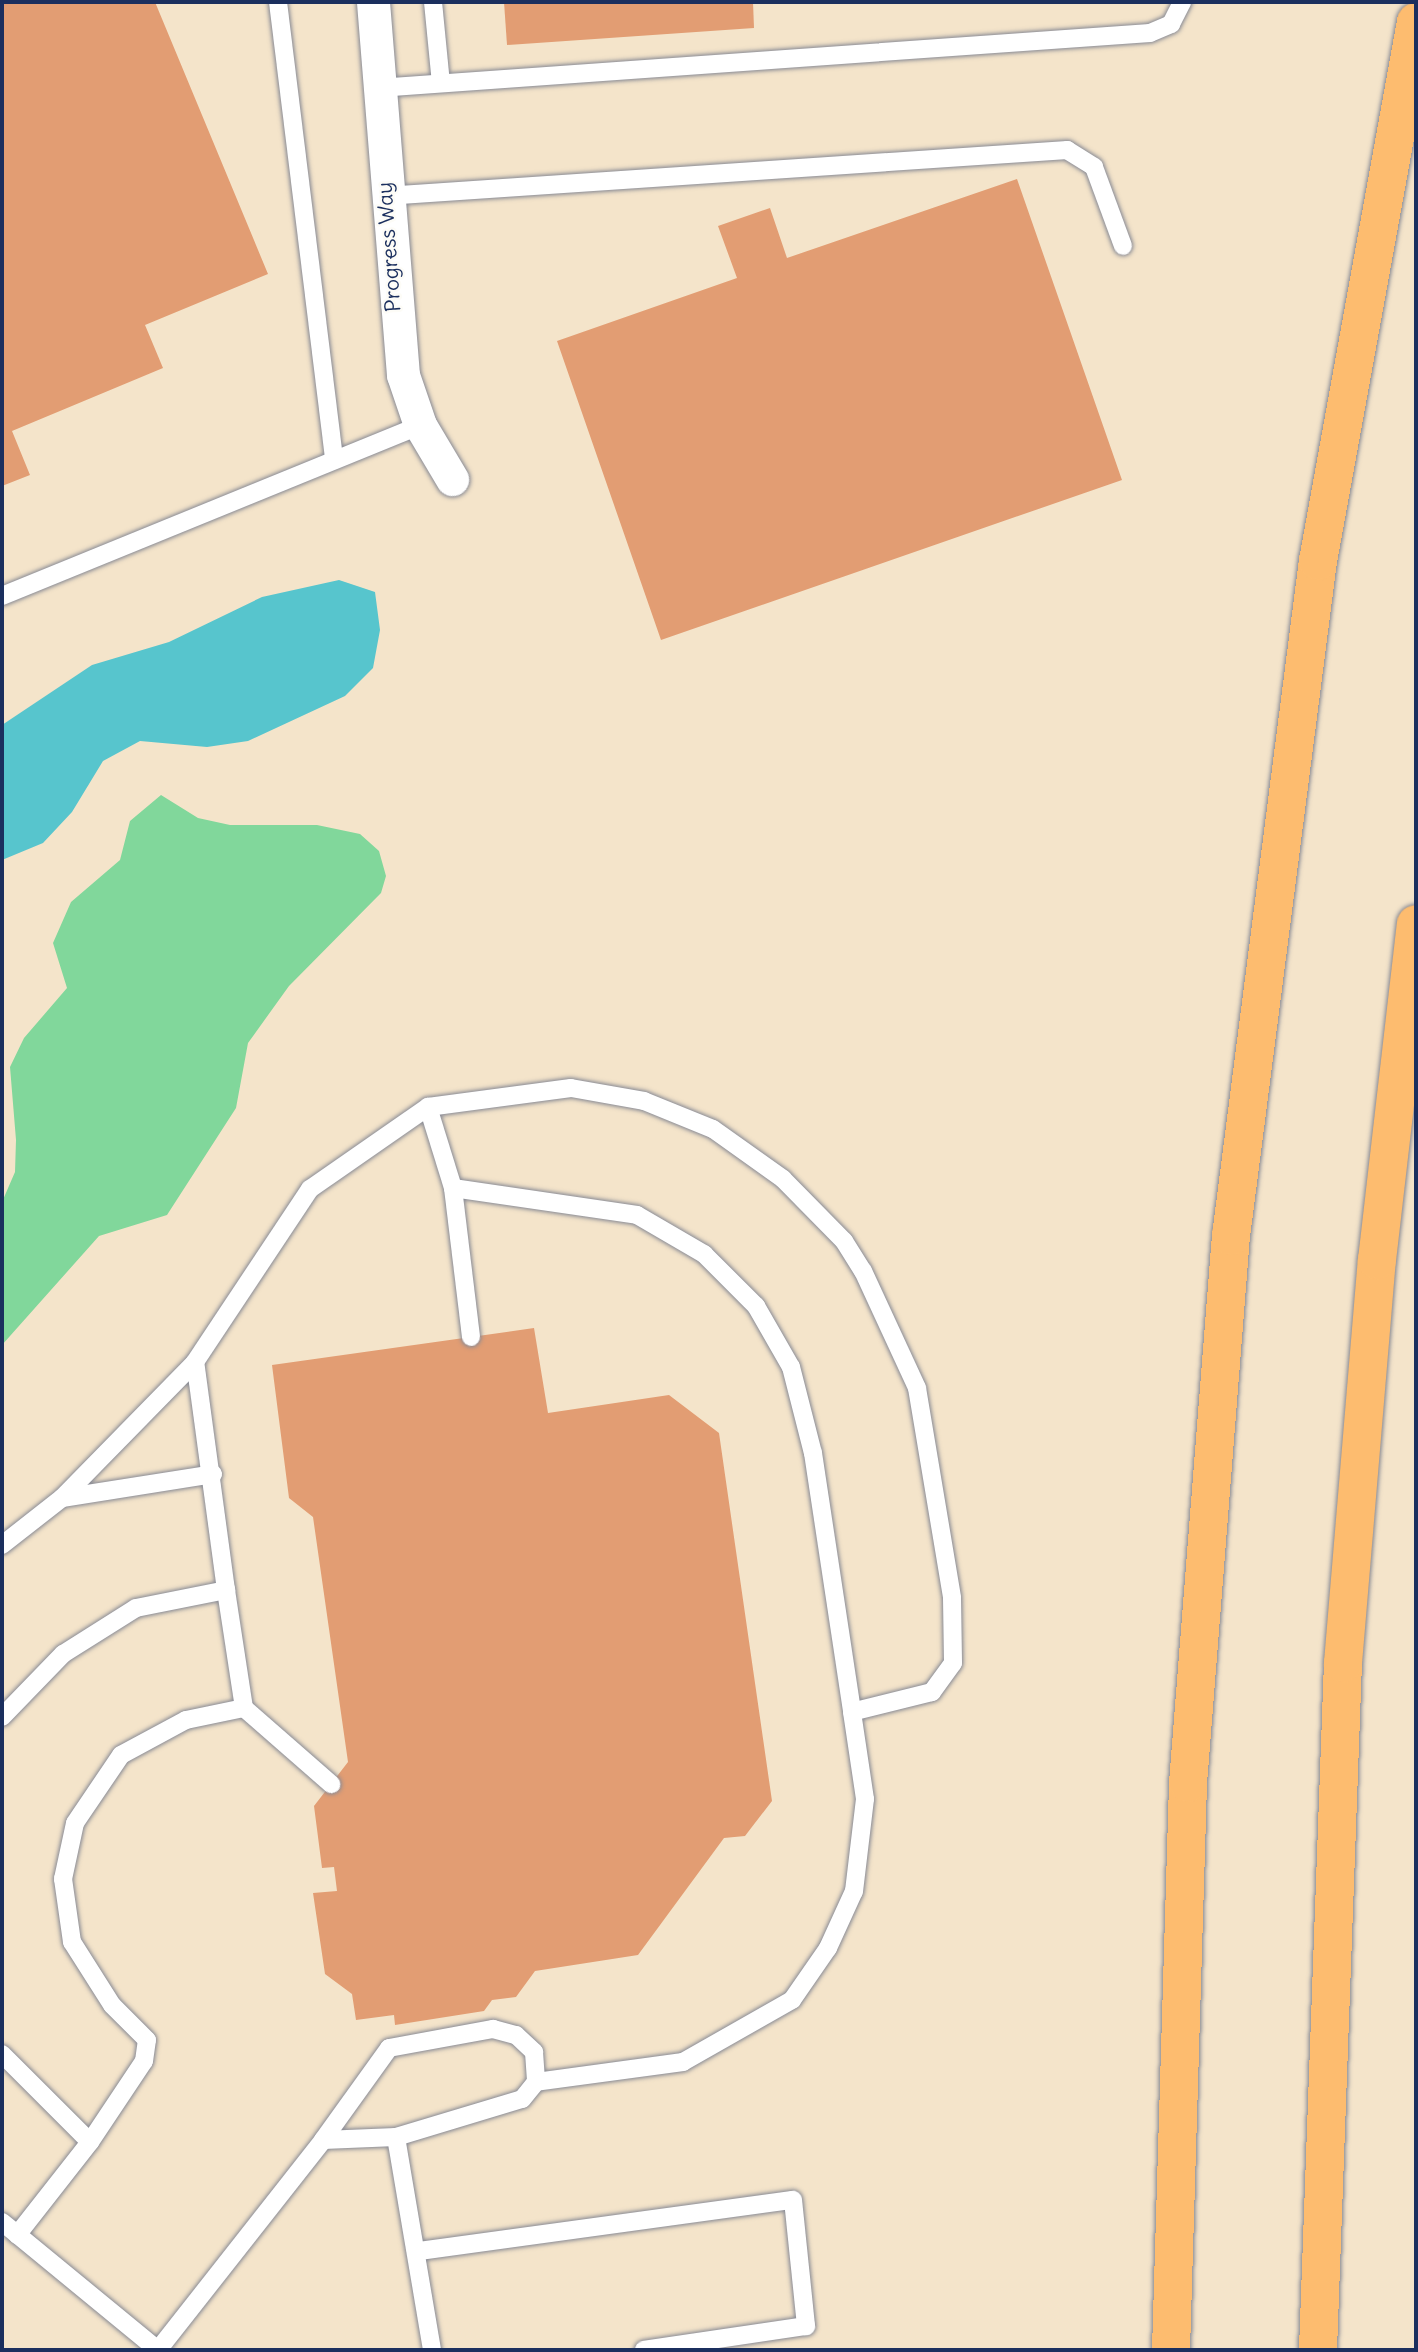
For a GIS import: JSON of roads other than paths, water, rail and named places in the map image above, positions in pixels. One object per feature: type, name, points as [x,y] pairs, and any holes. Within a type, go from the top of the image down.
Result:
[{"type":"highway","points":[[1171,2350],[1188,1783],[1239,1155],[1318,561],[1416,22]]},
{"type":"highway","points":[[1318,2350],[1343,1663],[1376,1273],[1416,924]]},
{"type":"street","name":"Progress Way","points":[[373,2],[385,197],[403,376],[420,425],[452,480]]},
{"type":"lane","points":[[278,2],[334,459]]},
{"type":"lane","points":[[432,2],[441,83]]},
{"type":"lane","points":[[378,88],[1150,33],[1171,24],[1182,2]]},
{"type":"lane","points":[[385,197],[1067,150],[1094,167],[1123,246]]},
{"type":"lane","points":[[2,596],[420,425]]},
{"type":"lane","points":[[2,1545],[62,1498],[195,1362],[310,1189],[428,1107],[571,1088],[645,1101],[723,1136],[783,1179],[844,1241],[917,1388],[952,1598],[953,1662],[932,1692],[852,1712]]},
{"type":"lane","points":[[428,1107],[453,1188],[471,1337]]},
{"type":"lane","points":[[323,2140],[396,2137],[490,2113],[522,2099],[536,2082],[683,2062],[792,2000],[828,1948],[854,1891],[866,1798],[813,1453],[791,1367],[756,1307],[704,1254],[636,1215],[453,1188]]},
{"type":"lane","points":[[195,1362],[213,1474],[226,1590],[244,1708],[331,1784]]},
{"type":"lane","points":[[62,1498],[213,1474]]},
{"type":"lane","points":[[2,1717],[62,1654],[136,1608],[226,1590]]},
{"type":"lane","points":[[17,2235],[90,2142],[144,2061],[147,2040],[112,2005],[72,1942],[63,1879],[75,1822],[121,1755],[186,1720],[244,1708]]},
{"type":"lane","points":[[2,2222],[158,2350],[323,2140],[375,2060],[397,2044],[500,2029],[534,2052],[536,2082]]},
{"type":"lane","points":[[2,2054],[90,2142]]},
{"type":"lane","points":[[396,2137],[419,2251],[432,2350]]},
{"type":"lane","points":[[419,2251],[793,2200],[806,2326],[644,2350]]},
{"type":"water","points":[[339,580],[375,592],[380,630],[373,668],[345,696],[248,741],[207,747],[140,741],[103,761],[72,812],[43,843],[2,860],[2,725],[92,665],[169,642],[262,597]]}]
